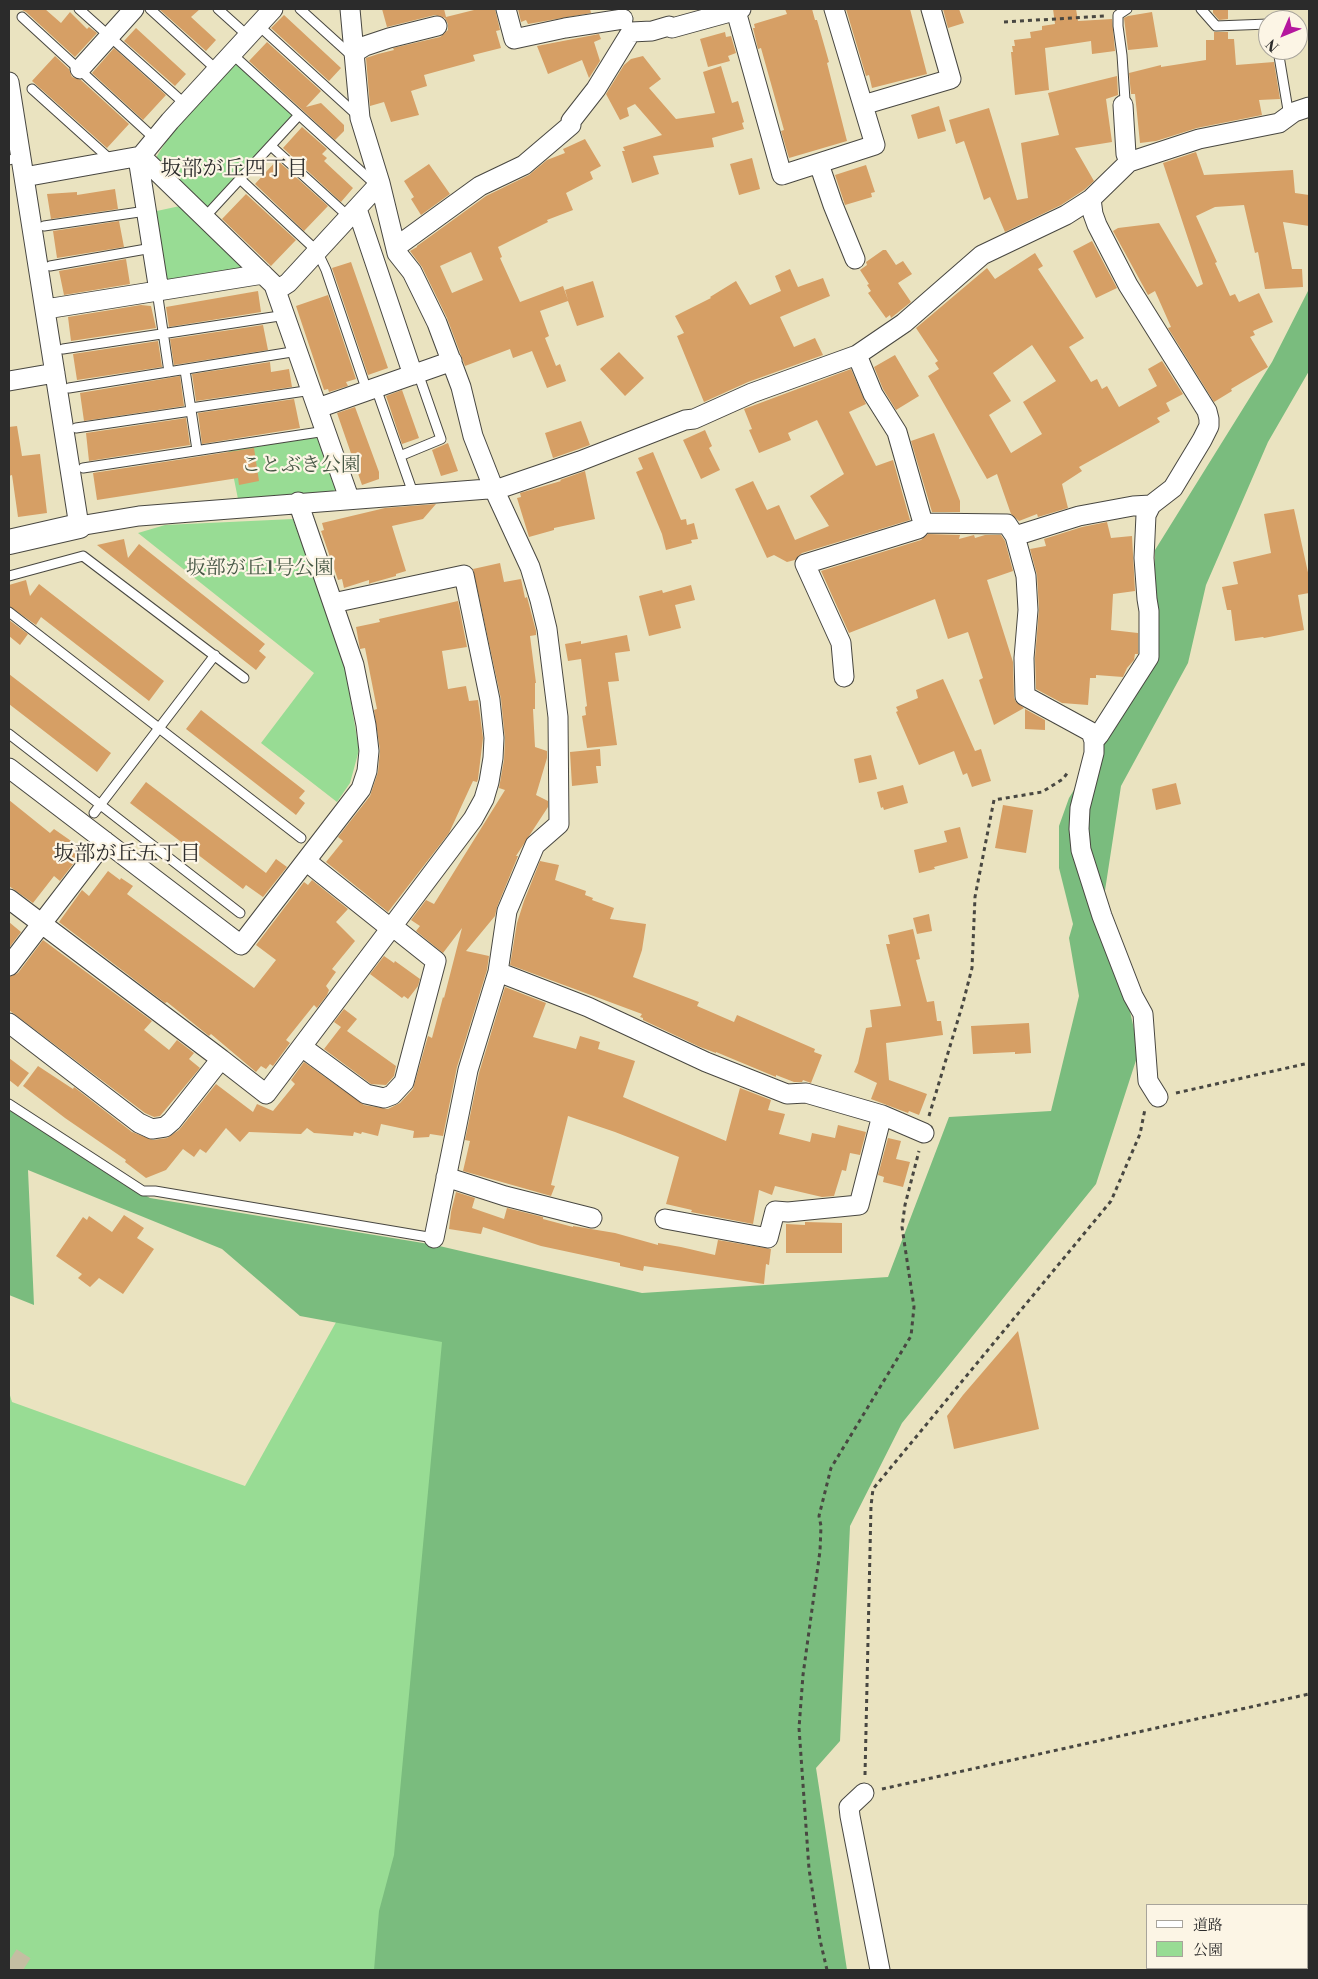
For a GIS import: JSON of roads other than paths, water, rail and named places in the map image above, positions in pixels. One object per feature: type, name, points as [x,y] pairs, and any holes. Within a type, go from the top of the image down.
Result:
[{"type":"street","points":[[80,69],[134,9]]},
{"type":"street","points":[[24,177],[139,157],[273,9]]},
{"type":"street","points":[[350,9],[360,118],[397,253],[418,284],[452,361],[461,387],[473,436],[493,487],[530,567],[540,600],[552,662],[558,717],[558,824],[535,845],[507,911],[498,972],[468,1070],[434,1238]]},
{"type":"street","points":[[506,9],[514,39],[565,28],[624,20],[652,31],[669,26],[672,28],[738,10],[782,175],[875,145],[834,9]]},
{"type":"street","points":[[863,105],[951,79],[931,9]]},
{"type":"street","points":[[396,247],[480,186],[524,166],[571,125],[571,121],[596,90],[624,20]]},
{"type":"street","points":[[354,56],[365,46],[438,26]]},
{"type":"street","points":[[9,82],[15,158],[24,177],[79,526]]},
{"type":"street","points":[[1123,105],[1126,154],[1129,162]]},
{"type":"street","points":[[9,542],[79,526],[139,516],[349,498],[493,487],[501,488],[580,461],[685,420],[694,419],[752,393],[857,355],[904,323],[982,255],[1066,215],[1091,199],[1129,162],[1199,139],[1278,123],[1309,107]]},
{"type":"street","points":[[139,157],[158,291]]},
{"type":"street","points":[[139,157],[263,274],[277,290],[349,498]]},
{"type":"street","points":[[819,164],[855,259]]},
{"type":"street","points":[[277,290],[288,283],[379,184]]},
{"type":"street","points":[[1091,199],[1097,225],[1128,285],[1207,411],[1209,419],[1209,426],[1202,440],[1173,488],[1151,505],[1146,515],[1144,531],[1149,611],[1149,657],[1094,741]]},
{"type":"street","points":[[353,213],[415,374]]},
{"type":"street","points":[[46,309],[263,274]]},
{"type":"street","points":[[857,355],[873,394],[897,432],[923,523]]},
{"type":"street","points":[[318,408],[452,361]]},
{"type":"street","points":[[9,380],[55,373]]},
{"type":"street","points":[[9,768],[242,945],[361,789],[369,750],[354,665],[298,502]]},
{"type":"street","points":[[1015,536],[1080,516],[1133,506],[1151,505]]},
{"type":"street","points":[[923,523],[1007,524],[1015,536],[1026,576],[1028,610],[1024,658],[1025,696],[1091,732],[1094,741],[1094,753],[1080,808],[1080,850],[1099,907],[1133,996],[1143,1014],[1148,1081],[1158,1097]]},
{"type":"street","points":[[844,677],[841,644],[805,564],[918,529],[923,523]]},
{"type":"street","points":[[9,898],[266,1094],[473,820],[484,799],[489,782],[494,748],[490,700],[464,575],[333,603]]},
{"type":"street","points":[[9,966],[105,841]]},
{"type":"street","points":[[302,1047],[366,1094],[384,1098],[392,1095],[404,1082],[436,961],[306,861]]},
{"type":"street","points":[[498,972],[588,1007],[706,1062],[787,1094],[806,1093],[882,1115],[924,1133]]},
{"type":"street","points":[[9,1023],[139,1123],[152,1129],[165,1127],[172,1121],[221,1059]]},
{"type":"street","points":[[665,1219],[768,1238],[775,1210],[788,1212],[859,1205],[882,1115]]},
{"type":"street","points":[[446,1177],[506,1196],[592,1218]]},
{"type":"street","points":[[864,1793],[849,1807],[880,1970]]},
{"type":"lane","points":[[150,9],[217,70]]},
{"type":"lane","points":[[218,9],[253,30],[360,118]]},
{"type":"lane","points":[[300,9],[354,56]]},
{"type":"lane","points":[[1123,105],[1126,100],[1118,12],[1126,9]]},
{"type":"lane","points":[[1201,9],[1216,26],[1258,24]]},
{"type":"lane","points":[[84,10],[109,36],[185,104]]},
{"type":"lane","points":[[22,17],[155,139]]},
{"type":"lane","points":[[232,54],[379,184]]},
{"type":"lane","points":[[1280,60],[1289,116]]},
{"type":"lane","points":[[32,88],[112,162]]},
{"type":"lane","points":[[204,218],[300,116]]},
{"type":"lane","points":[[271,146],[353,213]]},
{"type":"lane","points":[[240,179],[317,251],[371,389],[400,456],[413,494]]},
{"type":"lane","points":[[44,226],[146,211]]},
{"type":"lane","points":[[50,266],[152,248]]},
{"type":"lane","points":[[158,291],[169,372]]},
{"type":"lane","points":[[63,349],[286,314]]},
{"type":"lane","points":[[69,388],[298,351]]},
{"type":"lane","points":[[185,370],[197,450]]},
{"type":"lane","points":[[400,456],[441,440],[415,374]]},
{"type":"lane","points":[[76,428],[312,390]]},
{"type":"lane","points":[[82,468],[326,431]]},
{"type":"lane","points":[[9,576],[83,556],[244,678]]},
{"type":"lane","points":[[9,612],[301,838]]},
{"type":"lane","points":[[97,809],[215,655]]},
{"type":"lane","points":[[9,734],[97,809],[240,913]]},
{"type":"lane","points":[[9,1104],[144,1191],[155,1191],[434,1238]]},
{"type":"tunnel","points":[[9,1961],[23,1970]]},
{"type":"district","name":"坂部が丘四丁目","points":[[234,170]]},
{"type":"district","name":"坂部が丘五丁目","points":[[127,855]]},
{"type":"park label","name":"ことぶき公園","points":[[301,466]]},
{"type":"park label","name":"坂部が丘1号公園","points":[[260,569]]}]
